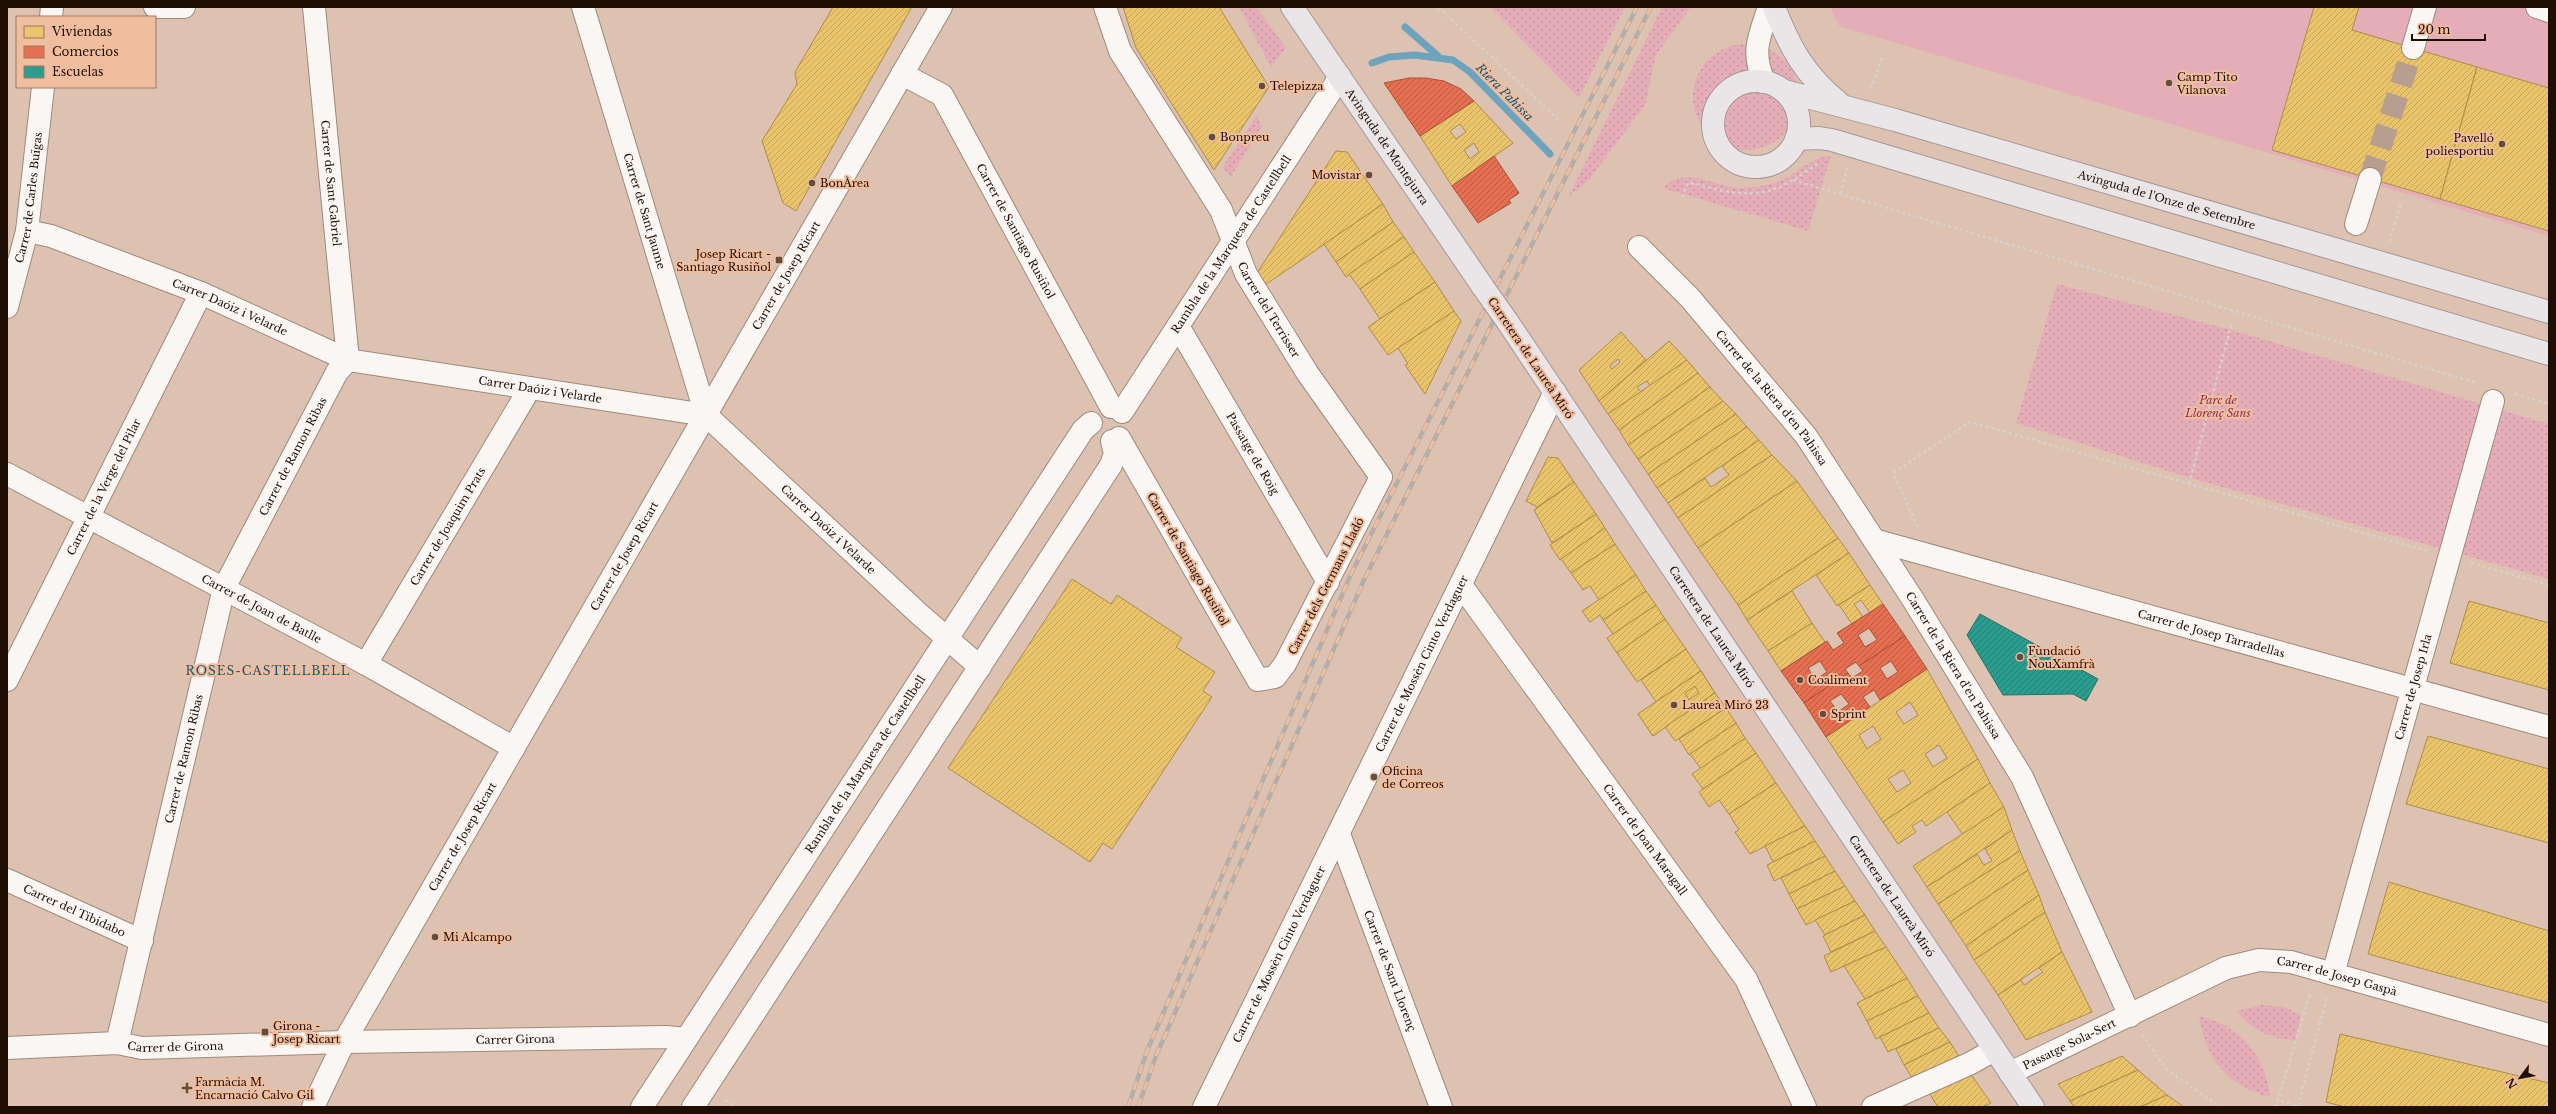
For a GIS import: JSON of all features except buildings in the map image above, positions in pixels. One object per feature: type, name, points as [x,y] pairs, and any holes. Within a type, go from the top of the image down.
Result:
[{"type":"main road","name":"Avinguda de Montejurra","points":[[1292,7],[1483,286]]},
{"type":"main road","points":[[1774,7],[1789,46],[1803,68],[1820,88],[1843,106]]},
{"type":"main road","points":[[1750,82],[1764,82],[1784,91],[1796,109],[1799,120],[1796,139],[1788,154],[1778,162],[1766,166],[1753,167],[1741,164],[1729,158],[1721,149],[1714,136],[1713,121],[1716,107],[1724,95],[1736,86],[1750,82]]},
{"type":"main road","name":"Avinguda de l'Onze de Setembre","points":[[1784,91],[1843,106],[2549,312]]},
{"type":"main road","points":[[1796,139],[1819,138],[1832,140],[2549,354]]},
{"type":"main road","name":"Carretera de Laureà Miró","points":[[1483,286],[2033,1107]]},
{"type":"street","points":[[155,7],[184,7]]},
{"type":"street","name":"Carrer de Sant Gabriel","points":[[314,7],[348,360]]},
{"type":"street","name":"Carrer de Sant Jaume","points":[[583,7],[706,415]]},
{"type":"street","name":"Carrer de Josep Ricart","points":[[313,1107],[344,1042],[941,7]]},
{"type":"street","name":"Carrer del Terrisser","points":[[1105,7],[1120,51],[1221,210],[1246,274],[1308,374],[1381,477]]},
{"type":"street","points":[[1764,82],[1757,65],[1756,49],[1769,7]]},
{"type":"street","points":[[2413,48],[2425,7]]},
{"type":"street","points":[[2537,7],[2549,11]]},
{"type":"street","name":"Carrer de Santiago Rusiñol","points":[[902,74],[942,95],[1117,410]]},
{"type":"street","name":"Rambla de la Marquesa de Castellbell","points":[[642,1107],[1082,430],[1091,423],[1092,417],[1099,409],[1117,410],[1178,326],[1340,77]]},
{"type":"street","name":"Carrer de Carles Buïgas","points":[[7,307],[27,230],[43,88]]},
{"type":"street","points":[[2356,224],[2370,179]]},
{"type":"street","name":"Carrer Daóiz i Velarde","points":[[27,230],[51,236],[201,293],[348,360],[706,415],[980,667]]},
{"type":"street","name":"Carrer de la Riera d'en Pahissa","points":[[1639,247],[1690,298],[1806,436],[1912,598],[2022,777],[2130,1016]]},
{"type":"street","name":"Carrer de la Verge del Pilar","points":[[7,680],[201,293]]},
{"type":"street","name":"Passatge de Roig","points":[[1178,326],[1328,582]]},
{"type":"street","name":"Carrer de Ramon Ribas","points":[[117,1043],[224,588],[336,372],[348,360]]},
{"type":"street","name":"Carrer de Joaquim Prats","points":[[366,664],[530,388]]},
{"type":"street","name":"Carrer de Mossèn Cinto Verdaguer","points":[[1204,1107],[1555,392]]},
{"type":"street","name":"Carrer de Josep Irla","points":[[2325,972],[2414,691],[2495,393]]},
{"type":"street","points":[[693,1107],[1111,465],[1115,454],[1115,440],[1125,430],[1126,424],[1117,410]]},
{"type":"street","points":[[1091,423],[1099,439],[1115,440]]},
{"type":"street","name":"Carrer de Santiago Rusiñol","points":[[1115,440],[1258,680]]},
{"type":"street","name":"Carrer de Joan de Batlle","points":[[7,474],[366,664],[514,748]]},
{"type":"street","name":"Carrer dels Germans Lladó","points":[[1258,680],[1275,677],[1285,664],[1381,477]]},
{"type":"street","name":"Carrer de Josep Tarradellas","points":[[1874,540],[2414,691],[2549,727]]},
{"type":"street","name":"Carrer de Joan Maragall","points":[[1461,585],[1746,979],[1805,1107]]},
{"type":"street","name":"Carrer de Sant Llorenç","points":[[1339,834],[1441,1107]]},
{"type":"street","name":"Carrer del Tibidabo","points":[[7,880],[142,941]]},
{"type":"street","name":"Carrer de Josep Gaspà","points":[[2130,1016],[2233,967],[2259,960],[2291,962],[2549,1035]]},
{"type":"street","name":"Passatge Sola-Sert","points":[[2010,1073],[2130,1016]]},
{"type":"street","name":"Carrer Girona","points":[[344,1042],[686,1039]]},
{"type":"street","name":"Carrer de Girona","points":[[7,1048],[117,1043],[142,1048],[344,1042]]},
{"type":"street","points":[[1873,1107],[1971,1063],[1994,1050]]},
{"type":"path","points":[[1438,7],[1560,121]]},
{"type":"path","points":[[1869,93],[1883,54]]},
{"type":"path","points":[[1682,197],[1688,182],[1723,191],[1748,193],[1777,190],[1822,161]]},
{"type":"path","points":[[1841,194],[1848,163]]},
{"type":"path","points":[[1793,180],[2495,393],[2549,404]]},
{"type":"path","points":[[2189,484],[2232,322]]},
{"type":"path","points":[[1920,531],[1893,473],[1970,422],[2549,585]]},
{"type":"path","points":[[2274,1107],[2278,1100],[2325,972]]},
{"type":"path","points":[[2278,1100],[2299,1107],[2325,972]]},
{"type":"path","points":[[2130,1016],[2166,1069],[2220,1107]]},
{"type":"green space","points":[[1239,7],[1256,7],[1286,48],[1271,67]]},
{"type":"green space","points":[[1490,7],[1625,7],[1579,98]]},
{"type":"green space","points":[[1662,7],[1698,7],[1689,9],[1656,55],[1645,105],[1588,181],[1569,196]]},
{"type":"green space","name":"Camp Tito Vilanova","points":[[1830,7],[2314,7],[2272,150],[2549,231],[2549,236],[1839,26]]},
{"type":"green space","points":[[2359,7],[2549,7],[2549,88],[2352,30]]},
{"type":"green space","points":[[1746,44],[1766,48],[1784,59],[1795,77],[1799,97],[1795,117],[1784,135],[1766,146],[1746,150],[1726,146],[1708,135],[1697,117],[1693,97],[1697,77],[1708,59],[1726,48]]},
{"type":"green space","points":[[1257,115],[1262,127],[1231,176],[1222,168]]},
{"type":"green space","points":[[1831,156],[1808,231],[1663,188],[1672,181],[1691,177],[1731,187],[1756,187],[1776,183],[1787,178],[1817,159]]},
{"type":"green space","name":"Parc de Llorenç Sans","points":[[2057,284],[2235,331],[2549,424],[2549,579],[2197,480],[2016,423]]},
{"type":"green space","points":[[2262,1005],[2284,1007],[2301,1015],[2295,1040],[2278,1038],[2262,1033],[2249,1024],[2237,1011]]},
{"type":"green space","points":[[2199,1016],[2227,1027],[2239,1035],[2248,1044],[2263,1068],[2270,1097],[2242,1086],[2221,1068],[2207,1045]]},
{"type":"waterway","name":"Riera Pahissa","points":[[1405,27],[1438,56]]},
{"type":"waterway","name":"Riera Pahissa","points":[[1372,63],[1389,57],[1415,55],[1453,60],[1470,72],[1550,154]]},
{"type":"tunnel","points":[[2370,179],[2413,48]]},
{"type":"railway","points":[[1128,1107],[1147,1051],[1351,574],[1637,7]]},
{"type":"railway","points":[[1138,1107],[1156,1056],[1364,580],[1651,7]]},
{"type":"place","name":"Camp Tito Vilanova","points":[[2169,83]]},
{"type":"place","name":"Telepizza","points":[[1262,86]]},
{"type":"place","name":"Bonpreu","points":[[1212,137]]},
{"type":"place","name":"Pavelló poliesportiu","points":[[2502,144]]},
{"type":"place","name":"Movistar","points":[[1369,175]]},
{"type":"place","name":"BonÀrea","points":[[812,183]]},
{"type":"place","name":"Josep Ricart - Santiago Rusiñol","points":[[779,260]]},
{"type":"place","name":"Fundació NouXamfrà","points":[[2020,657]]},
{"type":"place","name":"Coaliment","points":[[1800,680]]},
{"type":"place","name":"Laureà Miró 23","points":[[1674,705]]},
{"type":"place","name":"Sprint","points":[[1823,714]]},
{"type":"place","name":"Oficina de Correos","points":[[1374,777]]},
{"type":"place","name":"Mi Alcampo","points":[[435,937]]},
{"type":"place","name":"Girona - Josep Ricart","points":[[265,1032]]},
{"type":"place","name":"Farmàcia M. Encarnació Calvo Gil","points":[[187,1088]]},
{"type":"district","name":"ROSES-CASTELLBELL","points":[[268,670]]}]
